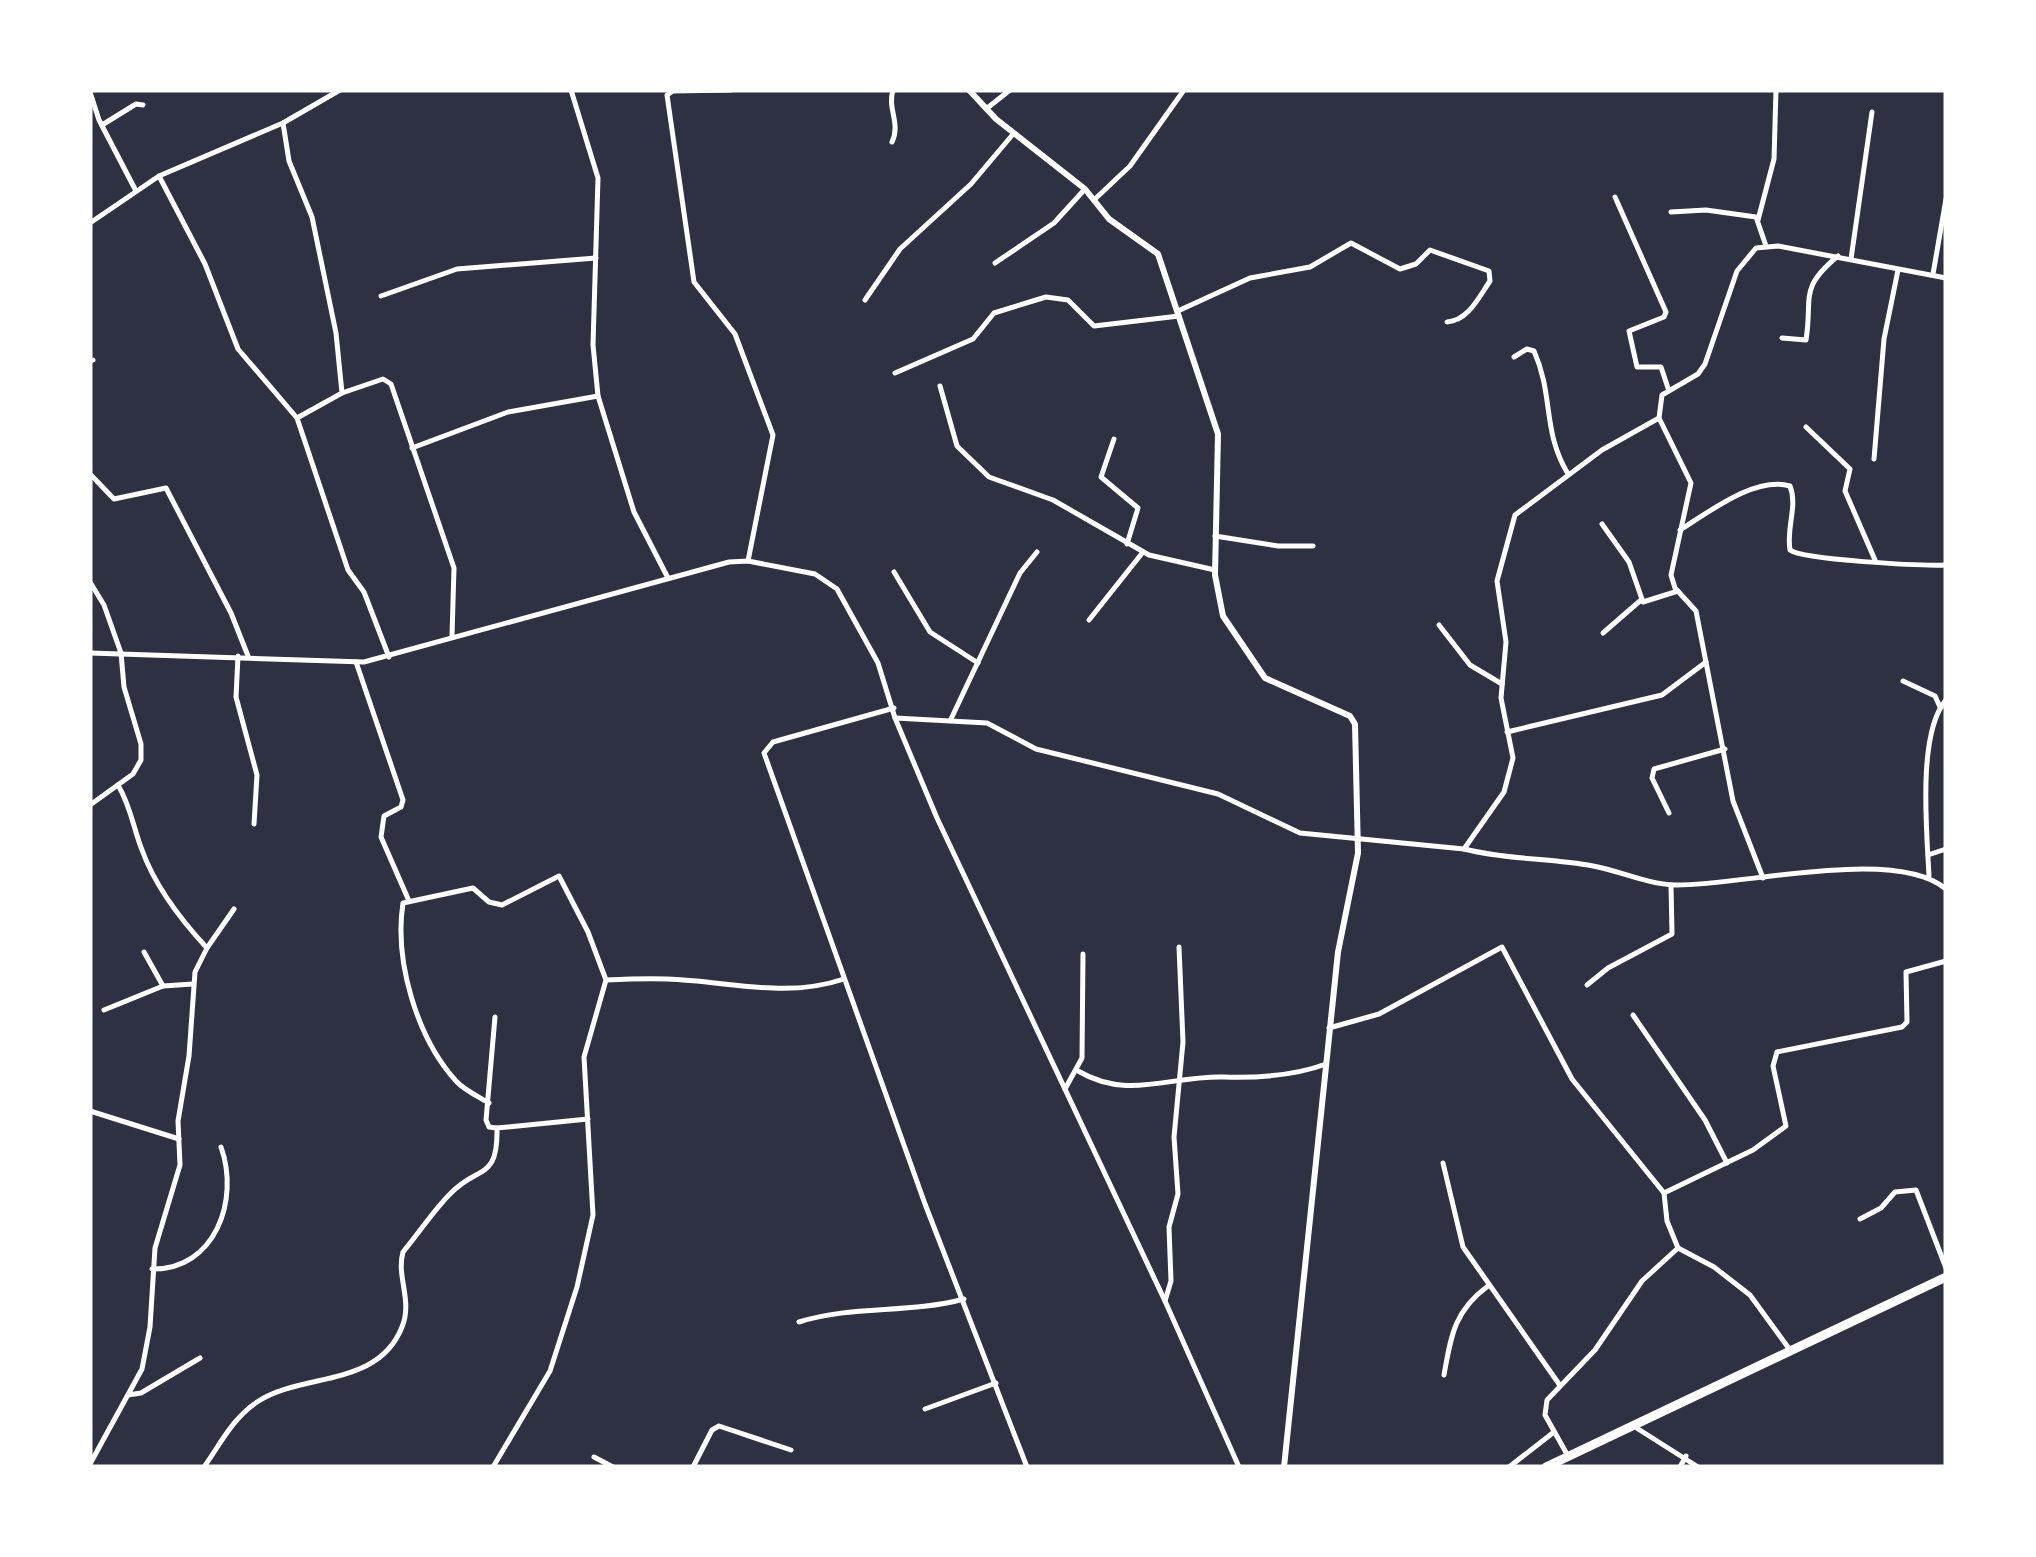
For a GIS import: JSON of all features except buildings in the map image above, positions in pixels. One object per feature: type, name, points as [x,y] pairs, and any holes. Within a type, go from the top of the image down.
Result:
[{"type":"main road","points":[[1546,1467],[1946,1277]]},
{"type":"street","points":[[90,223],[159,176],[283,123],[340,90]]},
{"type":"street","points":[[571,90],[598,178],[593,344],[598,396],[634,512],[668,579]]},
{"type":"street","points":[[731,90],[673,91],[667,95],[694,282],[734,334],[774,435],[748,561]]},
{"type":"street","points":[[892,142],[898,126],[891,104],[893,90]]},
{"type":"street","points":[[969,90],[986,109],[1085,189],[1109,219],[1158,254],[1181,313],[1218,434],[1215,570],[1223,616],[1254,668],[1265,678],[1350,716],[1355,724],[1358,838],[1329,1028],[1284,1467]]},
{"type":"street","points":[[986,109],[1010,90]]},
{"type":"street","points":[[1094,200],[1130,166],[1184,90]]},
{"type":"street","points":[[1766,246],[1758,220],[1774,159],[1779,112],[1776,90]]},
{"type":"street","points":[[90,92],[102,125],[136,190]]},
{"type":"street","points":[[102,125],[136,104],[144,105]]},
{"type":"street","points":[[1850,258],[1872,112]]},
{"type":"street","points":[[283,123],[289,161],[312,218],[336,333],[342,394]]},
{"type":"street","points":[[865,300],[900,249],[971,184],[1014,132]]},
{"type":"street","points":[[159,176],[206,264],[238,349],[296,418],[348,570],[364,592],[389,657]]},
{"type":"street","points":[[994,263],[1054,223],[1085,189]]},
{"type":"street","points":[[1615,197],[1666,312],[1664,317],[1628,331],[1637,367],[1660,367],[1669,390]]},
{"type":"street","points":[[1933,274],[1946,200]]},
{"type":"street","points":[[1671,212],[1733,212],[1758,220]]},
{"type":"street","points":[[895,373],[972,339],[994,314],[1046,297],[1068,300],[1094,326],[1181,313],[1250,278],[1310,267],[1351,242],[1400,270],[1408,269],[1433,250],[1488,271],[1490,281],[1474,305],[1458,320],[1446,322]]},
{"type":"street","points":[[1763,878],[1734,801],[1696,611],[1670,575],[1691,483],[1659,418],[1660,399],[1698,374],[1714,346],[1737,271],[1750,252],[1766,246],[1946,278]]},
{"type":"street","points":[[1782,338],[1800,342],[1807,338],[1808,288],[1838,256]]},
{"type":"street","points":[[381,296],[457,269],[596,258]]},
{"type":"street","points":[[1874,460],[1884,339],[1898,270]]},
{"type":"street","points":[[1514,357],[1528,349],[1534,352],[1546,385],[1550,438],[1568,474]]},
{"type":"street","points":[[296,418],[342,394],[383,379],[390,381],[454,568],[452,638]]},
{"type":"street","points":[[940,386],[958,446],[999,484],[1053,500],[1143,552],[1215,570]]},
{"type":"street","points":[[412,448],[508,412],[598,396]]},
{"type":"street","points":[[1464,848],[1504,792],[1513,758],[1506,732],[1502,684],[1506,642],[1497,581],[1512,522],[1520,509],[1568,474],[1659,418]]},
{"type":"street","points":[[1806,426],[1850,469],[1845,491],[1875,560]]},
{"type":"street","points":[[1114,439],[1101,476],[1138,508],[1127,544]]},
{"type":"street","points":[[90,474],[114,499],[166,488],[231,613],[248,656]]},
{"type":"street","points":[[1680,530],[1739,496],[1780,483],[1790,486],[1794,498],[1787,532],[1790,550],[1798,556],[1875,560],[1902,567],[1946,565]]},
{"type":"street","points":[[1602,524],[1628,562],[1641,600]]},
{"type":"street","points":[[1215,536],[1278,546],[1313,546]]},
{"type":"street","points":[[950,719],[1020,573],[1037,552]]},
{"type":"street","points":[[1088,620],[1143,552]]},
{"type":"street","points":[[90,653],[356,662],[389,657],[668,579],[748,561],[815,574],[833,582],[878,663],[895,718],[1166,1300],[1239,1467]]},
{"type":"street","points":[[894,572],[930,632],[978,663]]},
{"type":"street","points":[[90,582],[104,605],[121,654],[124,688],[140,730],[142,760],[133,774],[90,805]]},
{"type":"street","points":[[1641,600],[1652,602],[1678,591]]},
{"type":"street","points":[[1603,633],[1641,600]]},
{"type":"street","points":[[1439,625],[1470,665],[1502,684]]},
{"type":"street","points":[[238,656],[236,697],[256,775],[254,824]]},
{"type":"street","points":[[356,662],[403,800],[401,807],[384,816],[380,831],[409,901]]},
{"type":"street","points":[[1506,732],[1662,695],[1706,662]]},
{"type":"street","points":[[1904,681],[1935,696],[1940,706]]},
{"type":"street","points":[[1928,876],[1924,787],[1940,706],[1946,700]]},
{"type":"street","points":[[894,708],[766,746],[768,770],[1028,1467]]},
{"type":"street","points":[[895,718],[987,723],[1036,750],[1218,794],[1300,833],[1464,848],[1500,858],[1594,866],[1671,885],[1854,870],[1928,876],[1946,889]]},
{"type":"street","points":[[1670,812],[1652,778],[1654,769],[1725,749]]},
{"type":"street","points":[[118,785],[133,812],[143,855],[187,927],[207,948]]},
{"type":"street","points":[[1928,855],[1946,848]]},
{"type":"street","points":[[489,1103],[455,1081],[416,1019],[403,952],[402,908],[409,901],[473,888],[494,905],[502,905],[560,876],[606,980],[584,1057],[593,1216],[577,1287],[544,1383],[493,1467]]},
{"type":"street","points":[[1587,985],[1608,968],[1672,934],[1671,885]]},
{"type":"street","points":[[90,1464],[136,1386],[146,1352],[152,1269],[178,1178],[178,1139],[194,984],[207,948],[234,909]]},
{"type":"street","points":[[1166,1300],[1171,1281],[1169,1227],[1178,1194],[1174,1138],[1182,1042],[1179,947]]},
{"type":"street","points":[[1329,1028],[1380,1014],[1502,947],[1572,1080],[1664,1194],[1667,1221],[1678,1248],[1714,1267],[1750,1295],[1790,1350]]},
{"type":"street","points":[[144,952],[163,986]]},
{"type":"street","points":[[1065,1089],[1082,1058],[1084,954]]},
{"type":"street","points":[[1664,1194],[1726,1163],[1786,1126],[1773,1066],[1778,1052],[1902,1027],[1907,1022],[1906,972],[1946,961]]},
{"type":"street","points":[[606,980],[668,978],[776,988],[824,986],[844,979]]},
{"type":"street","points":[[104,1010],[163,986],[194,984]]},
{"type":"street","points":[[1633,1014],[1705,1120],[1726,1163]]},
{"type":"street","points":[[495,1017],[487,1124],[497,1128],[588,1120]]},
{"type":"street","points":[[1078,1071],[1097,1082],[1120,1087],[1226,1077],[1252,1079],[1326,1064]]},
{"type":"street","points":[[90,1111],[178,1139]]},
{"type":"street","points":[[204,1467],[233,1424],[261,1400],[354,1373],[389,1348],[402,1326],[408,1299],[403,1252],[452,1191],[490,1166],[498,1150],[497,1128]]},
{"type":"street","points":[[152,1269],[175,1269],[188,1263],[211,1236],[230,1191],[220,1148]]},
{"type":"street","points":[[1443,1163],[1463,1247],[1559,1384]]},
{"type":"street","points":[[1860,1219],[1882,1208],[1901,1189],[1916,1190],[1946,1268]]},
{"type":"street","points":[[1568,1456],[1544,1409],[1559,1384],[1595,1350],[1642,1281],[1678,1248]]},
{"type":"street","points":[[1444,1375],[1452,1328],[1462,1308],[1488,1286]]},
{"type":"street","points":[[800,1322],[841,1312],[906,1311],[964,1299]]},
{"type":"street","points":[[128,1396],[141,1394],[200,1358]]},
{"type":"street","points":[[925,1409],[996,1383]]},
{"type":"street","points":[[693,1467],[712,1430],[719,1426],[791,1450]]},
{"type":"street","points":[[1632,1426],[1686,1456],[1698,1467]]},
{"type":"street","points":[[1509,1467],[1555,1432]]},
{"type":"street","points":[[1680,1467],[1686,1456]]},
{"type":"street","points":[[594,1457],[613,1467]]}]
